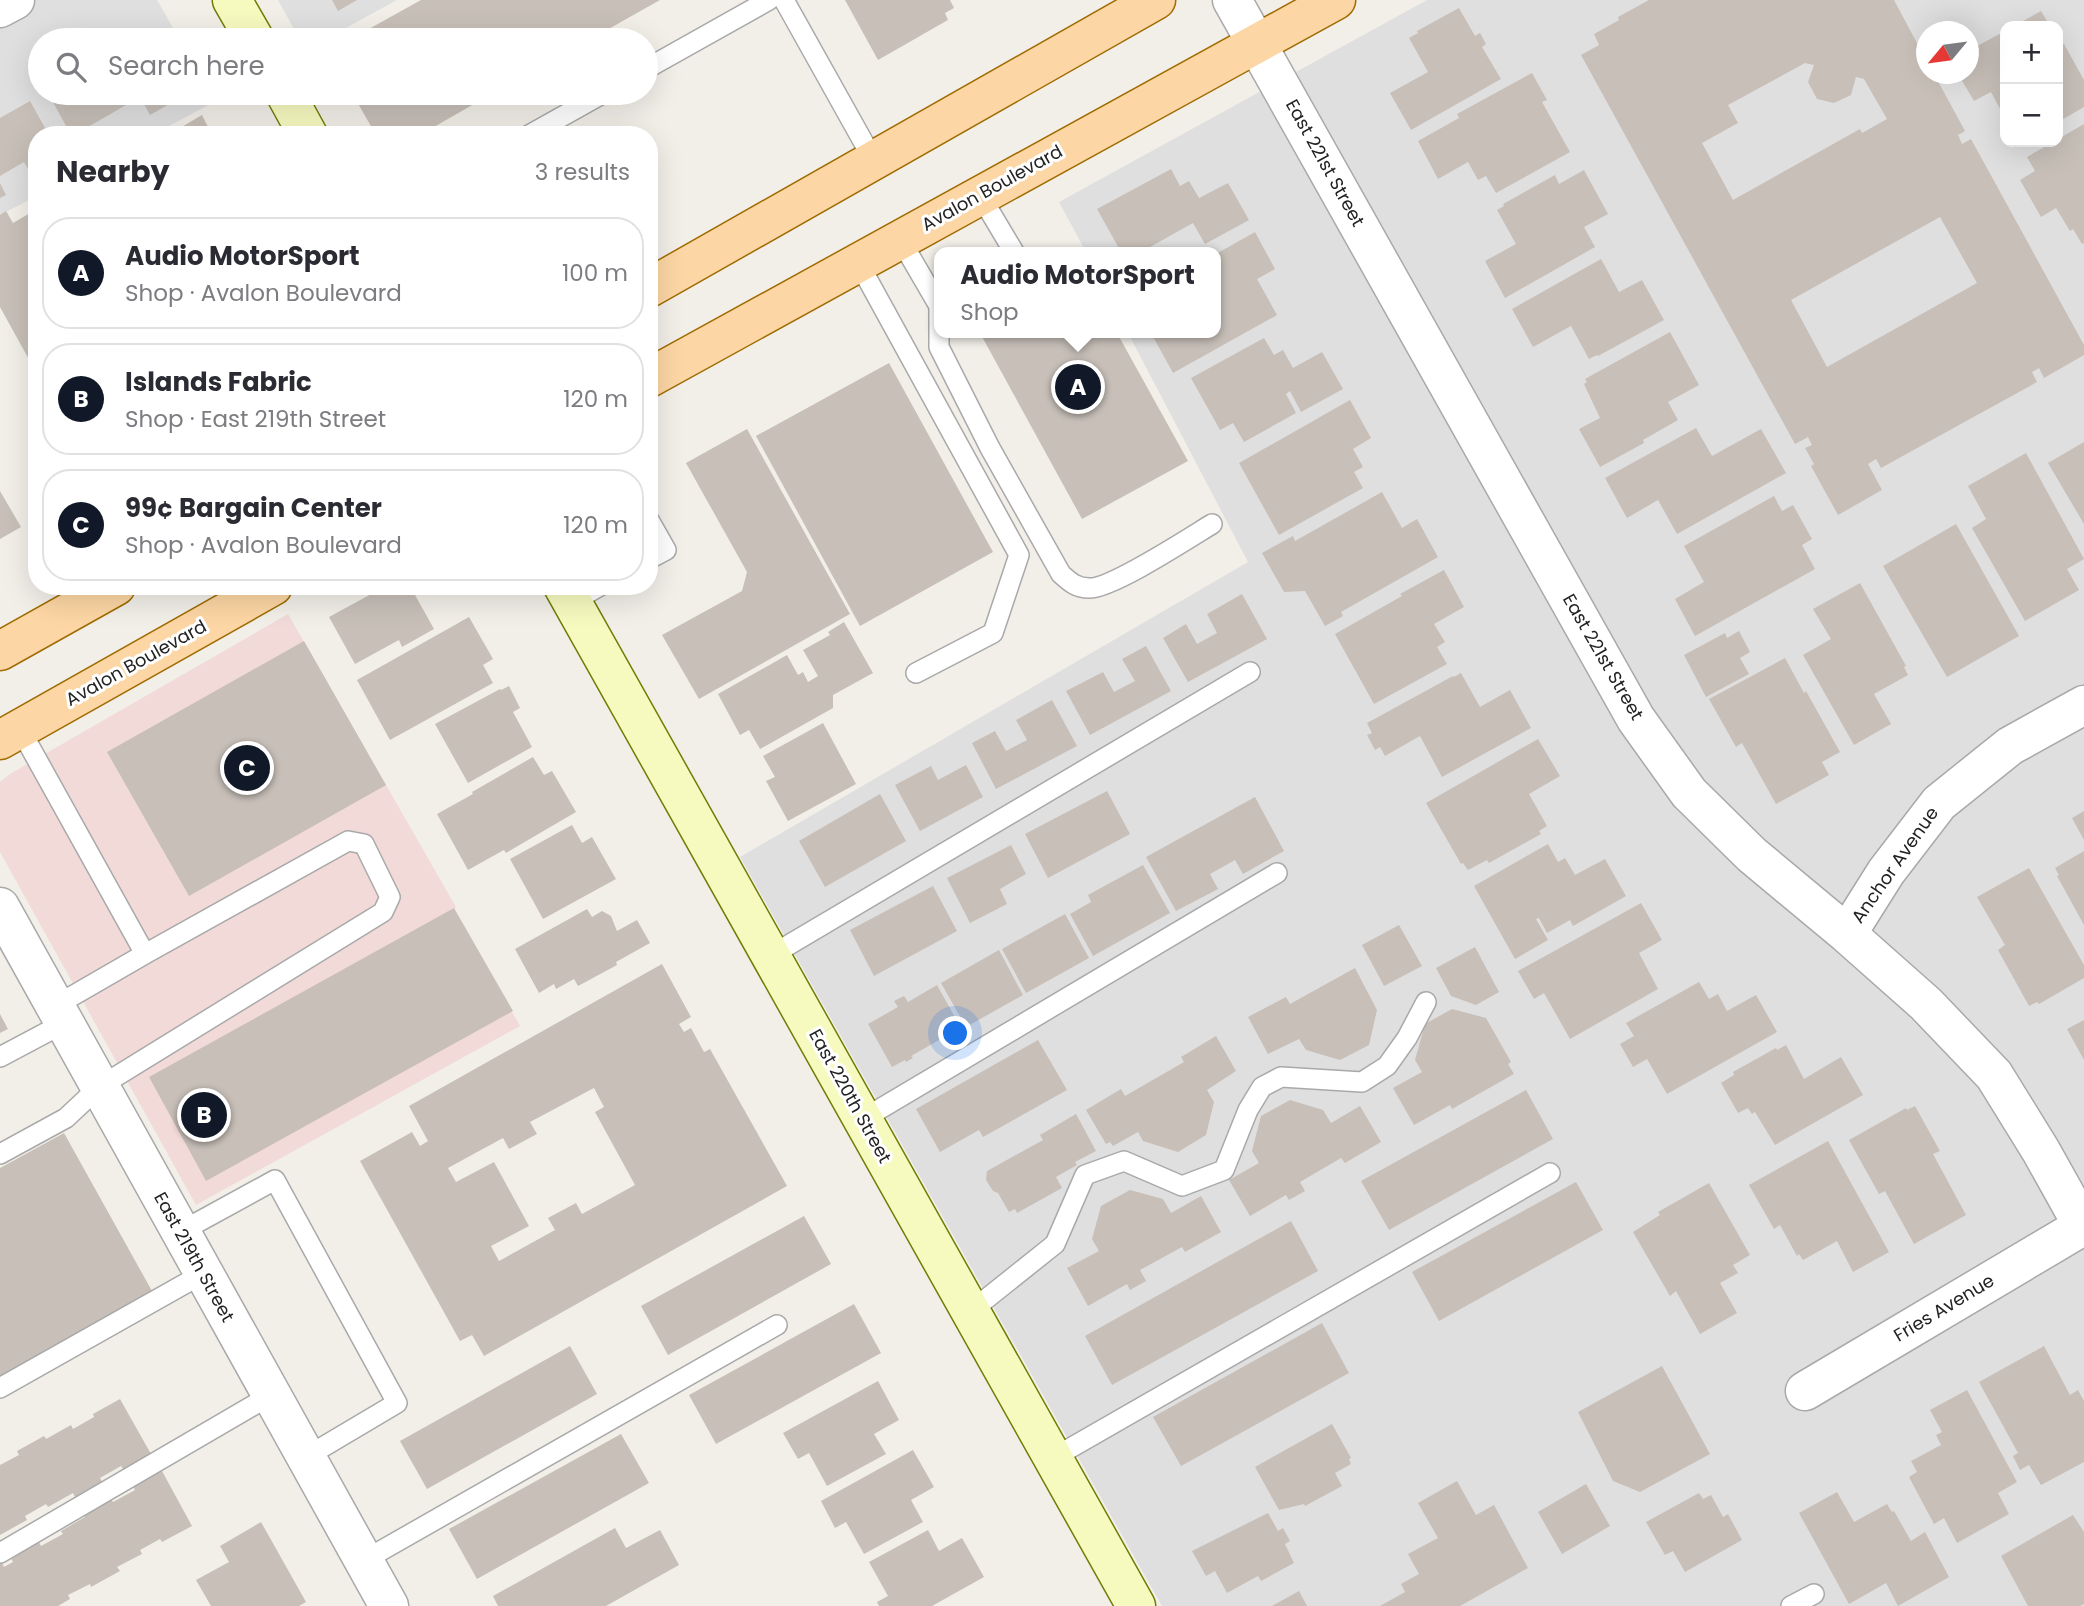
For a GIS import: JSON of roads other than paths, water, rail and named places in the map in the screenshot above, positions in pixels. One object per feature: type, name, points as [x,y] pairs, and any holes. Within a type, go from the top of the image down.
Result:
[{"type":"main road","points":[[658,283],[1156,0]]},
{"type":"main road","name":"Avalon Boulevard","points":[[658,373],[1336,0]]},
{"type":"main road","points":[[0,651],[100,595]]},
{"type":"main road","name":"Avalon Boulevard","points":[[10,734],[257,595]]},
{"type":"street","points":[[0,8],[15,0]]},
{"type":"street","points":[[232,0],[248,28]]},
{"type":"street","name":"East 221st Street","points":[[1233,0],[1636,719],[1689,793],[1752,855],[1926,1004],[1994,1075],[2041,1151],[2083,1227]]},
{"type":"street","points":[[292,105],[303,126]]},
{"type":"street","name":"East 220th Street","points":[[580,595],[771,956],[1136,1606]]},
{"type":"street","name":"Anchor Avenue","points":[[1847,934],[1886,872],[1939,803],[2010,746],[2084,705]]},
{"type":"street","name":"East 219th Street","points":[[0,907],[388,1606]]},
{"type":"street","name":"Fries Avenue","points":[[1805,1391],[2083,1227]]},
{"type":"lane","points":[[658,62],[769,0]]},
{"type":"lane","points":[[784,0],[874,161]]},
{"type":"lane","points":[[545,126],[583,105]]},
{"type":"lane","points":[[980,195],[1011,247]]},
{"type":"lane","points":[[900,239],[934,296]]},
{"type":"lane","points":[[858,262],[1019,555],[993,633],[916,673]]},
{"type":"lane","points":[[939,338],[939,347],[990,448],[1061,574],[1077,587],[1093,589],[1119,578],[1212,524]]},
{"type":"lane","points":[[658,536],[666,550],[658,554]]},
{"type":"lane","points":[[771,956],[1250,672]]},
{"type":"lane","points":[[10,734],[145,954]]},
{"type":"lane","points":[[0,1057],[145,954],[348,841],[364,844],[390,897],[383,912],[99,1087],[66,1118],[0,1154]]},
{"type":"lane","points":[[863,1119],[1277,873]]},
{"type":"lane","points":[[971,1311],[1055,1244],[1085,1175],[1124,1161],[1182,1186],[1224,1170],[1248,1110],[1262,1087],[1280,1077],[1362,1082],[1387,1066],[1407,1038],[1426,1002]]},
{"type":"lane","points":[[1053,1458],[1550,1173]]},
{"type":"lane","points":[[180,1232],[275,1180],[397,1403],[306,1457]]},
{"type":"lane","points":[[0,1388],[204,1273]]},
{"type":"lane","points":[[363,1561],[778,1325]]},
{"type":"lane","points":[[0,1553],[271,1395]]},
{"type":"lane","points":[[1791,1606],[1814,1594]]},
{"type":"place","name":"Audio MotorSport","points":[[1078,387]]},
{"type":"place","name":"99¢ Bargain Center","points":[[247,768]]},
{"type":"place","name":"Islands Fabric","points":[[204,1115]]}]
